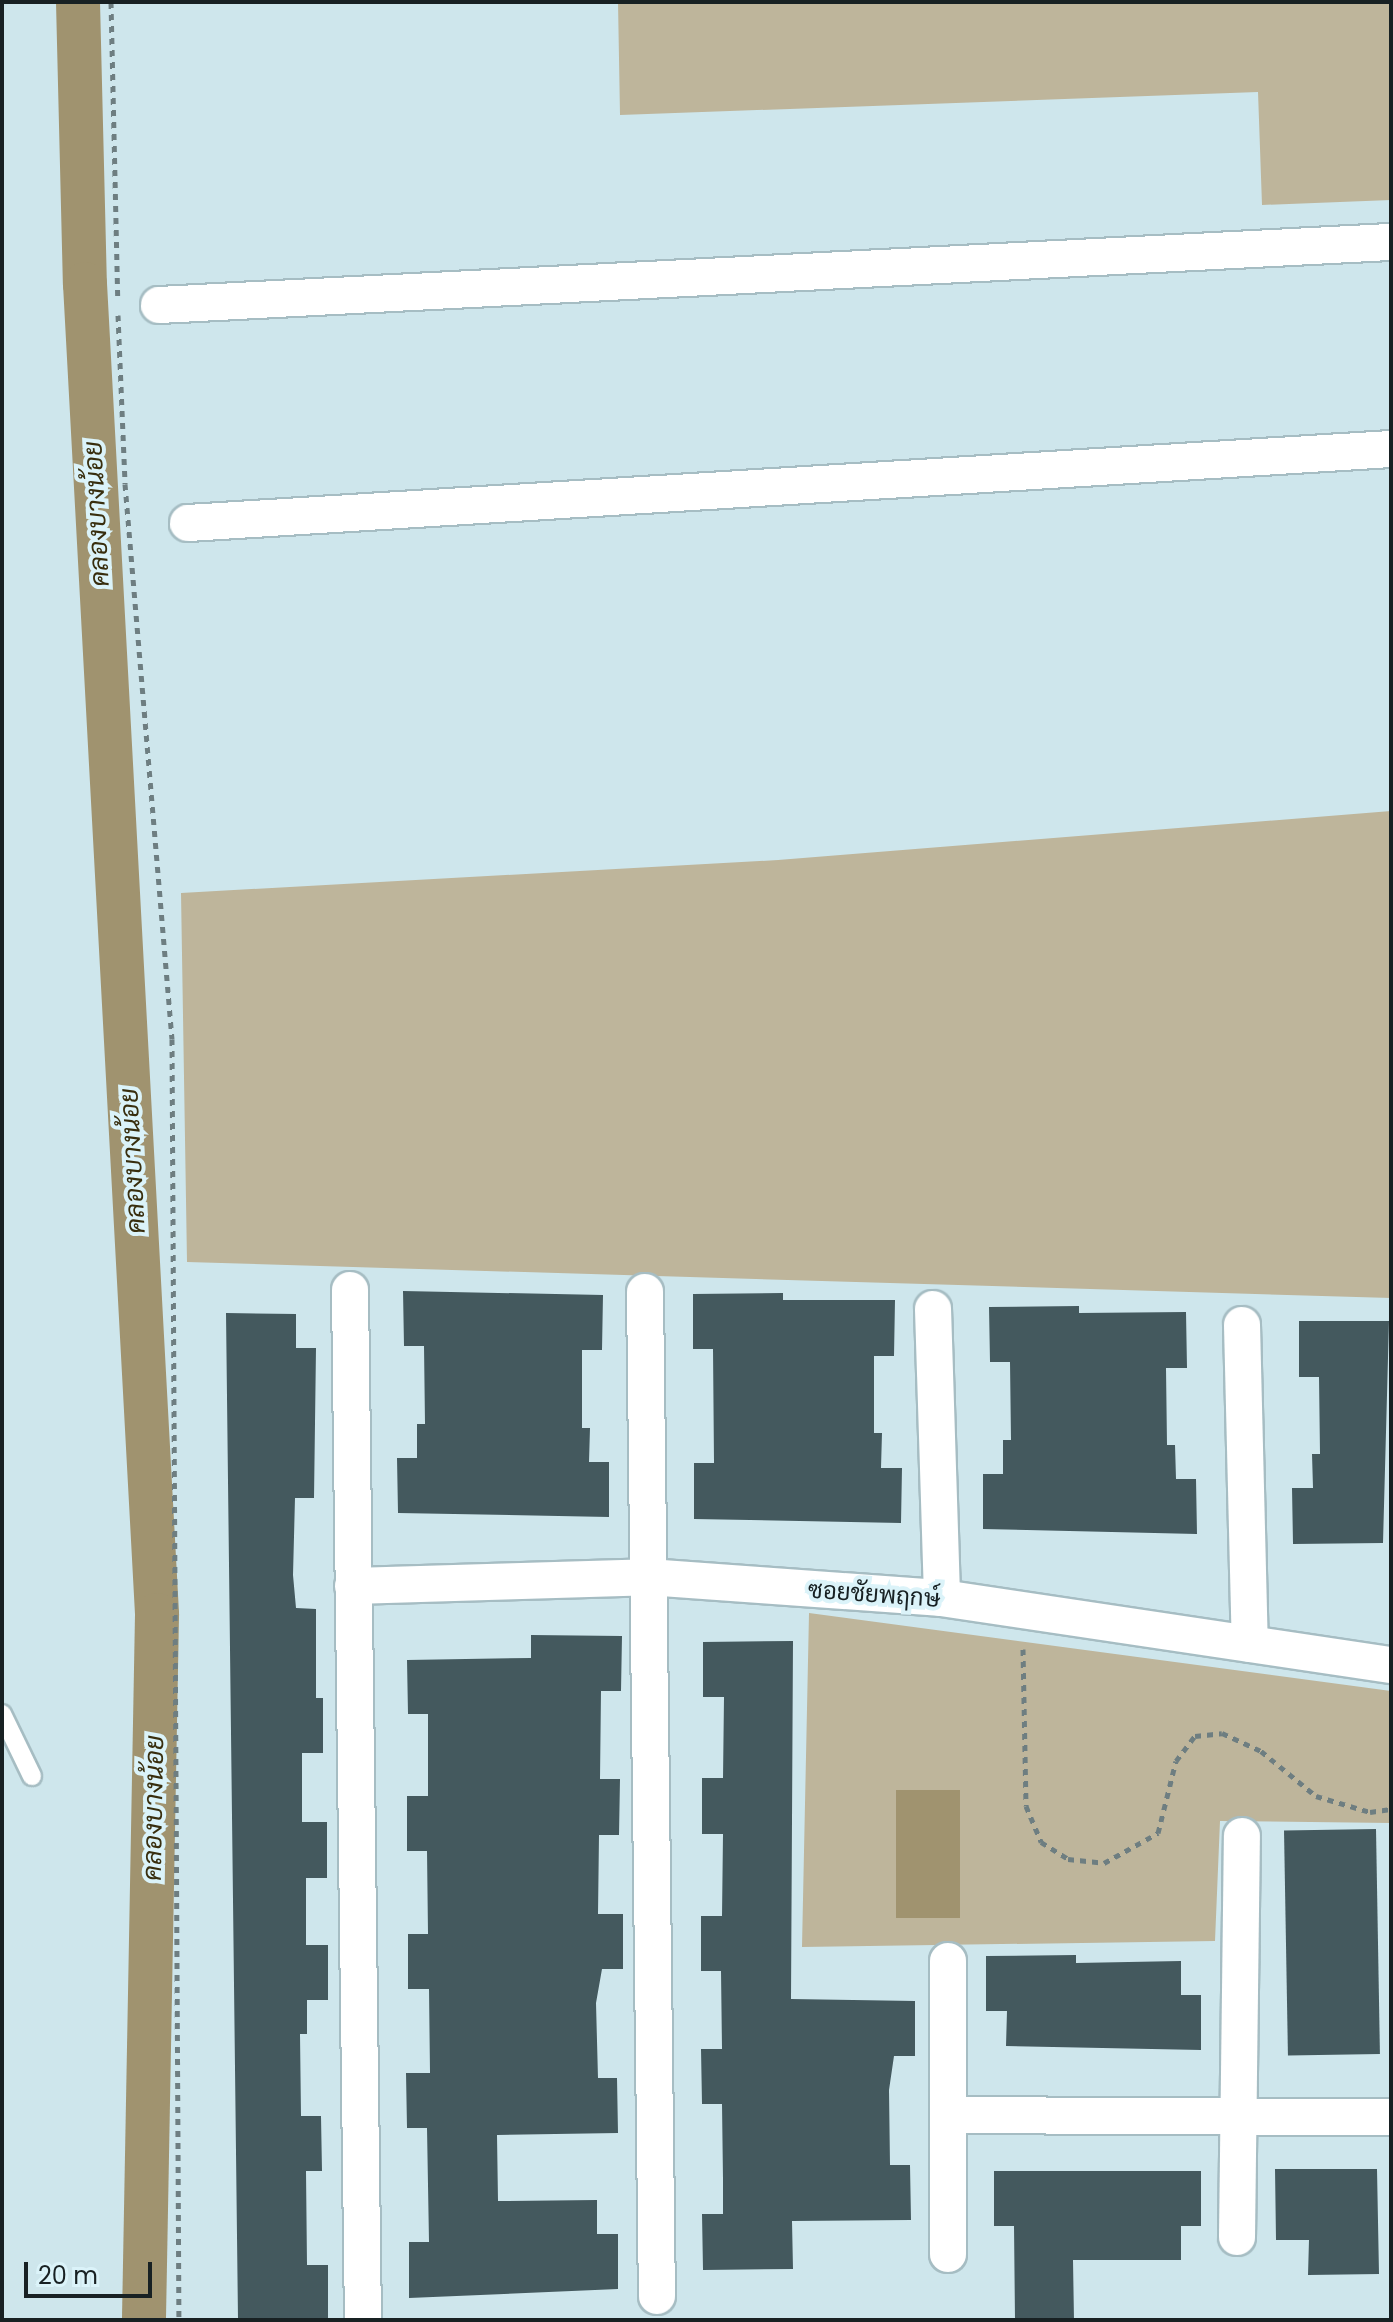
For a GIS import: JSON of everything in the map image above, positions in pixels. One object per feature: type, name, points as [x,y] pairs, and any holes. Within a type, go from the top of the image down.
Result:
[{"type":"street","points":[[159,305],[1391,242]]},
{"type":"street","points":[[188,523],[1391,449]]},
{"type":"street","points":[[350,1290],[363,2319]]},
{"type":"street","points":[[645,1292],[657,2296]]},
{"type":"street","points":[[933,1309],[942,1598]]},
{"type":"street","points":[[1242,1325],[1250,1644]]},
{"type":"street","name":"ซอยชัยพฤกษ์","points":[[353,1586],[648,1577],[942,1598],[1391,1665]]},
{"type":"street","points":[[1237,2237],[1242,1836]]},
{"type":"street","points":[[948,1961],[948,2254]]},
{"type":"street","points":[[948,2115],[1391,2117]]},
{"type":"lane","points":[[2,1714],[32,1776]]},
{"type":"path","points":[[111,2],[125,484],[172,1039],[179,2320]]},
{"type":"path","points":[[1023,1610],[1026,1806],[1041,1842],[1068,1859],[1104,1863],[1158,1833],[1176,1761],[1195,1736],[1222,1733],[1261,1751],[1316,1796],[1370,1812],[1391,1809]]},
{"type":"shaded area","points":[[618,2],[1391,2],[1391,200],[1262,205],[1258,92],[620,115]]},
{"type":"shaded area","points":[[1391,811],[1391,1298],[187,1262],[181,893],[778,860]]},
{"type":"shaded area","points":[[809,1613],[1391,1691],[1391,1823],[1220,1821],[1215,1941],[802,1947]]},
{"type":"shaded area","points":[[896,1790],[960,1790],[960,1918],[896,1918]]},
{"type":"building","points":[[403,1291],[603,1295],[602,1350],[582,1350],[582,1428],[590,1428],[589,1462],[609,1462],[609,1517],[398,1513],[397,1458],[417,1458],[417,1424],[425,1424],[424,1346],[404,1346]]},
{"type":"building","points":[[783,1293],[783,1300],[895,1300],[894,1356],[874,1356],[874,1433],[882,1433],[881,1468],[902,1468],[901,1523],[694,1519],[694,1463],[714,1463],[713,1349],[693,1349],[693,1294]]},
{"type":"building","points":[[1079,1306],[1079,1313],[1186,1312],[1187,1368],[1166,1368],[1167,1445],[1175,1445],[1176,1479],[1196,1479],[1197,1534],[983,1529],[983,1474],[1003,1474],[1003,1440],[1011,1440],[1010,1362],[990,1362],[989,1307]]},
{"type":"building","points":[[226,1313],[296,1314],[296,1348],[316,1348],[314,1498],[295,1498],[293,1575],[296,1608],[316,1609],[316,1698],[323,1698],[323,1753],[302,1753],[302,1822],[327,1822],[327,1878],[306,1878],[306,1945],[328,1945],[328,2000],[307,2000],[307,2034],[300,2034],[301,2116],[321,2116],[322,2171],[306,2171],[307,2265],[328,2265],[328,2320],[238,2320]]},
{"type":"building","points":[[1299,1321],[1389,1321],[1383,1543],[1293,1544],[1292,1488],[1313,1488],[1312,1454],[1320,1454],[1319,1377],[1299,1377]]},
{"type":"building","points":[[531,1635],[622,1636],[621,1691],[601,1691],[600,1779],[620,1779],[619,1835],[599,1835],[598,1914],[623,1914],[623,1969],[602,1969],[596,2003],[598,2078],[617,2078],[618,2133],[497,2135],[498,2201],[597,2200],[597,2234],[618,2234],[618,2289],[409,2298],[409,2242],[429,2242],[427,2128],[407,2128],[406,2073],[430,2073],[429,1989],[408,1989],[408,1934],[428,1934],[427,1851],[407,1851],[407,1796],[428,1796],[428,1714],[408,1714],[407,1660],[531,1658]]},
{"type":"building","points":[[793,1641],[791,1999],[915,2001],[915,2056],[894,2056],[889,2090],[890,2165],[910,2165],[911,2220],[792,2221],[793,2269],[703,2270],[702,2214],[723,2214],[723,2180],[722,2104],[702,2104],[701,2049],[722,2049],[721,1971],[701,1971],[701,1916],[722,1916],[723,1834],[702,1834],[702,1778],[723,1778],[724,1697],[703,1697],[703,1642]]},
{"type":"building","points":[[1376,1829],[1380,2054],[1288,2056],[1284,1831]]},
{"type":"building","points":[[1076,1955],[1076,1963],[1181,1961],[1181,1995],[1201,1995],[1201,2050],[1006,2046],[1007,2011],[986,2011],[986,1956]]},
{"type":"building","points":[[1275,2169],[1377,2169],[1379,2274],[1308,2275],[1309,2240],[1276,2240]]},
{"type":"building","points":[[994,2171],[1201,2171],[1201,2226],[1181,2226],[1181,2260],[1073,2260],[1074,2320],[1015,2320],[1014,2226],[994,2226]]},
{"type":"waterway","name":"คลองบางน้อย","points":[[78,2],[85,284],[157,1615],[144,2320]]}]
